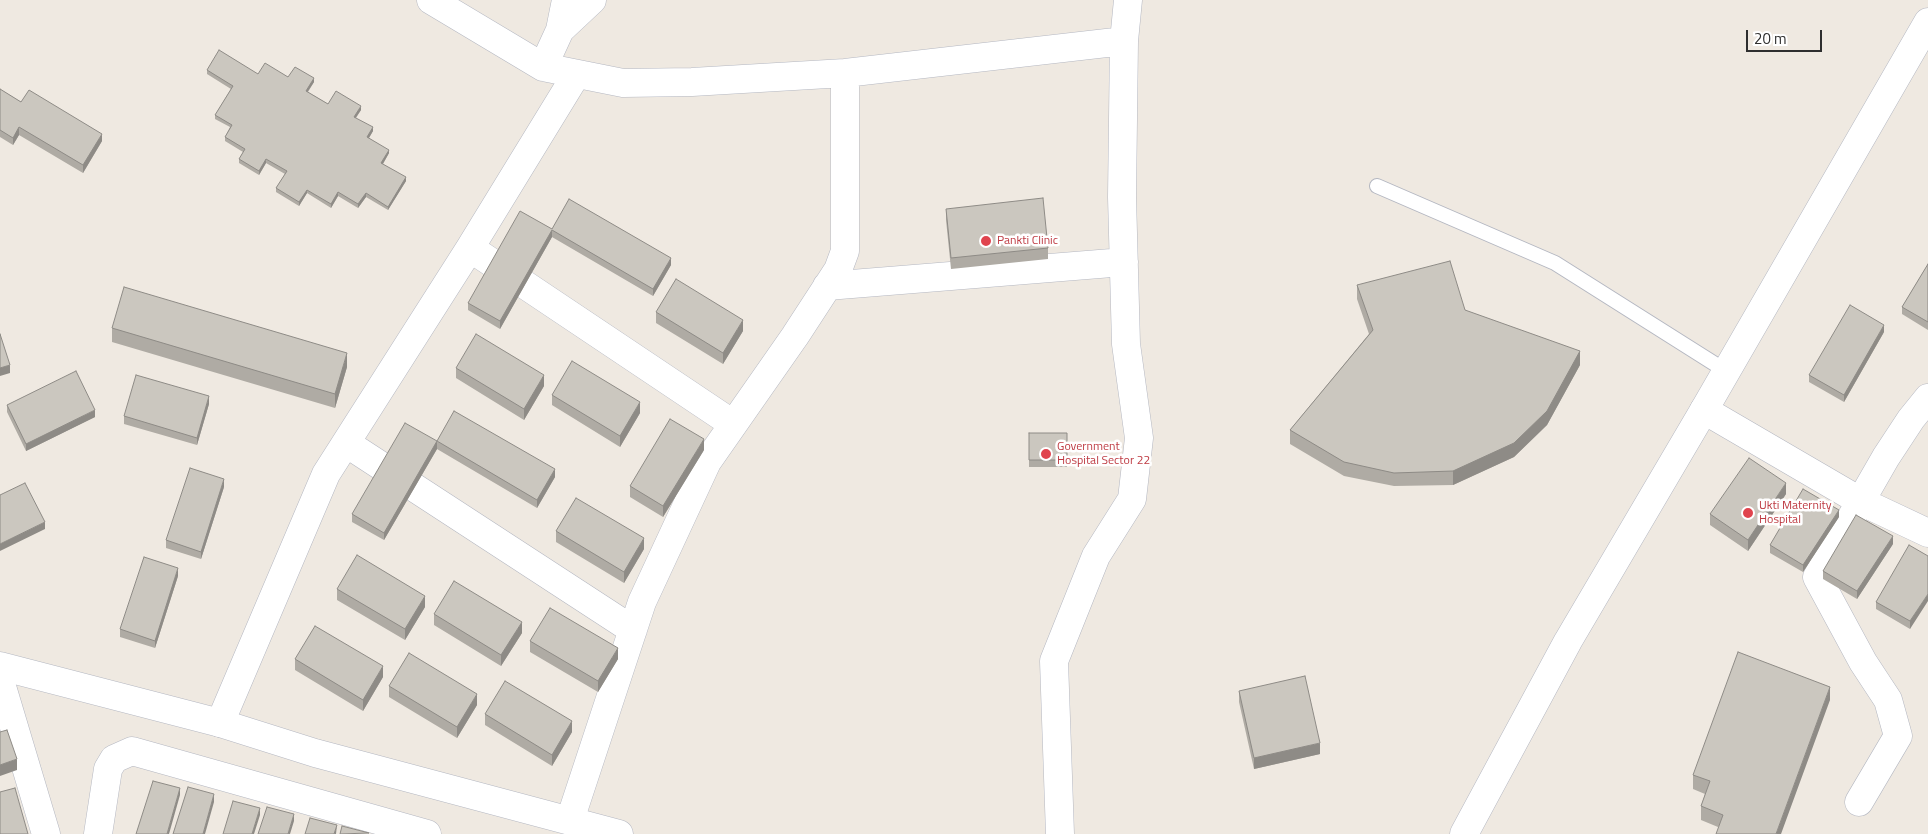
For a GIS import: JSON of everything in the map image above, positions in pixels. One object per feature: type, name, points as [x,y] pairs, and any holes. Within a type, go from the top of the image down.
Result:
[{"type":"street","points":[[431,0],[543,67],[623,83],[692,82],[845,74],[1124,41]]},
{"type":"street","points":[[543,67],[560,30],[566,0]]},
{"type":"street","points":[[560,30],[592,0]]},
{"type":"street","points":[[1060,834],[1054,660],[1096,556],[1132,499],[1139,438],[1126,344],[1122,197],[1124,41],[1128,0]]},
{"type":"street","points":[[1464,834],[1568,640],[1704,410],[1928,22]]},
{"type":"street","points":[[570,820],[642,602],[707,462],[795,336],[838,270],[845,251],[845,74]]},
{"type":"street","points":[[220,723],[326,474],[470,248],[576,75]]},
{"type":"street","points":[[470,248],[733,424]]},
{"type":"street","points":[[828,286],[1124,262]]},
{"type":"street","points":[[1859,802],[1898,736],[1888,700],[1863,662],[1818,578],[1891,449],[1928,398]]},
{"type":"street","points":[[1704,410],[1860,501],[1928,533]]},
{"type":"street","points":[[346,443],[632,630]]},
{"type":"street","points":[[0,666],[220,723],[315,753],[619,834]]},
{"type":"street","points":[[0,680],[46,834]]},
{"type":"street","points":[[98,834],[108,769],[114,759],[132,751],[427,834]]},
{"type":"lane","points":[[1377,186],[1555,263],[1726,371]]},
{"type":"building","points":[[219,50],[258,74],[265,63],[288,77],[295,67],[314,78],[306,91],[328,104],[336,91],[361,106],[354,117],[373,127],[367,137],[389,150],[381,163],[406,177],[388,207],[366,193],[358,204],[338,192],[331,204],[307,190],[299,202],[276,188],[287,171],[266,159],[259,171],[239,159],[245,149],[225,137],[232,125],[215,115],[233,86],[207,70]]},
{"type":"building","points":[[0,89],[21,102],[29,90],[102,134],[83,165],[19,127],[13,138],[0,130]]},
{"type":"building","points":[[1043,198],[1048,248],[951,258],[946,209]]},
{"type":"building","points":[[569,199],[671,258],[653,289],[552,230],[500,321],[468,303],[520,211],[552,229]]},
{"type":"building","points":[[1450,261],[1465,310],[1580,351],[1547,411],[1514,443],[1453,471],[1394,473],[1344,462],[1290,430],[1373,330],[1357,285]]},
{"type":"building","points":[[1928,264],[1928,322],[1902,307]]},
{"type":"building","points":[[676,279],[743,320],[723,353],[656,312]]},
{"type":"building","points":[[124,287],[347,353],[335,394],[112,328]]},
{"type":"building","points":[[1850,305],[1884,325],[1844,395],[1809,375]]},
{"type":"building","points":[[0,334],[10,365],[0,368]]},
{"type":"building","points":[[476,334],[544,375],[524,409],[456,368]]},
{"type":"building","points":[[572,361],[640,402],[620,436],[552,395]]},
{"type":"building","points":[[76,371],[95,410],[26,444],[7,405]]},
{"type":"building","points":[[136,375],[209,396],[197,438],[124,416]]},
{"type":"building","points":[[454,411],[555,469],[537,500],[437,441]]},
{"type":"building","points":[[670,419],[704,439],[663,506],[630,486]]},
{"type":"building","points":[[405,423],[437,441],[384,533],[352,514]]},
{"type":"building","points":[[1029,433],[1067,433],[1067,460],[1029,460]]},
{"type":"building","points":[[1749,458],[1786,483],[1748,540],[1710,514]]},
{"type":"building","points":[[190,468],[224,479],[201,552],[166,540]]},
{"type":"building","points":[[25,483],[45,522],[0,544],[0,495]]},
{"type":"building","points":[[1803,489],[1839,510],[1803,565],[1770,545]]},
{"type":"building","points":[[576,498],[644,538],[624,572],[556,531]]},
{"type":"building","points":[[1856,515],[1893,536],[1857,591],[1823,571]]},
{"type":"building","points":[[1909,545],[1928,556],[1928,594],[1910,621],[1876,602]]},
{"type":"building","points":[[357,555],[425,596],[405,629],[337,589]]},
{"type":"building","points":[[144,557],[178,568],[155,641],[120,629]]},
{"type":"building","points":[[454,581],[522,622],[501,655],[434,614]]},
{"type":"building","points":[[550,608],[618,648],[598,681],[530,641]]},
{"type":"building","points":[[315,626],[383,666],[363,700],[295,659]]},
{"type":"building","points":[[1738,652],[1830,687],[1776,834],[1716,834],[1723,815],[1701,806],[1710,781],[1693,775]]},
{"type":"building","points":[[409,653],[477,694],[457,727],[389,686]]},
{"type":"building","points":[[1305,676],[1320,743],[1254,758],[1239,691]]},
{"type":"building","points":[[505,681],[572,721],[552,755],[485,714]]},
{"type":"building","points":[[7,730],[17,759],[0,765],[0,732]]},
{"type":"building","points":[[153,781],[180,788],[167,834],[136,834]]},
{"type":"building","points":[[188,787],[214,794],[203,834],[173,834]]},
{"type":"building","points":[[15,788],[28,834],[0,834],[0,792]]},
{"type":"building","points":[[233,801],[260,808],[252,834],[223,834]]},
{"type":"building","points":[[267,807],[294,814],[288,834],[258,834]]},
{"type":"building","points":[[310,818],[337,825],[334,834],[305,834]]},
{"type":"building","points":[[342,826],[369,833],[340,834]]},
{"type":"place","name":"Pankti Clinic","points":[[986,241]]},
{"type":"place","name":"Government Hospital Sector 22","points":[[1046,454]]},
{"type":"place","name":"Ukti Maternity Hospital","points":[[1748,513]]}]
